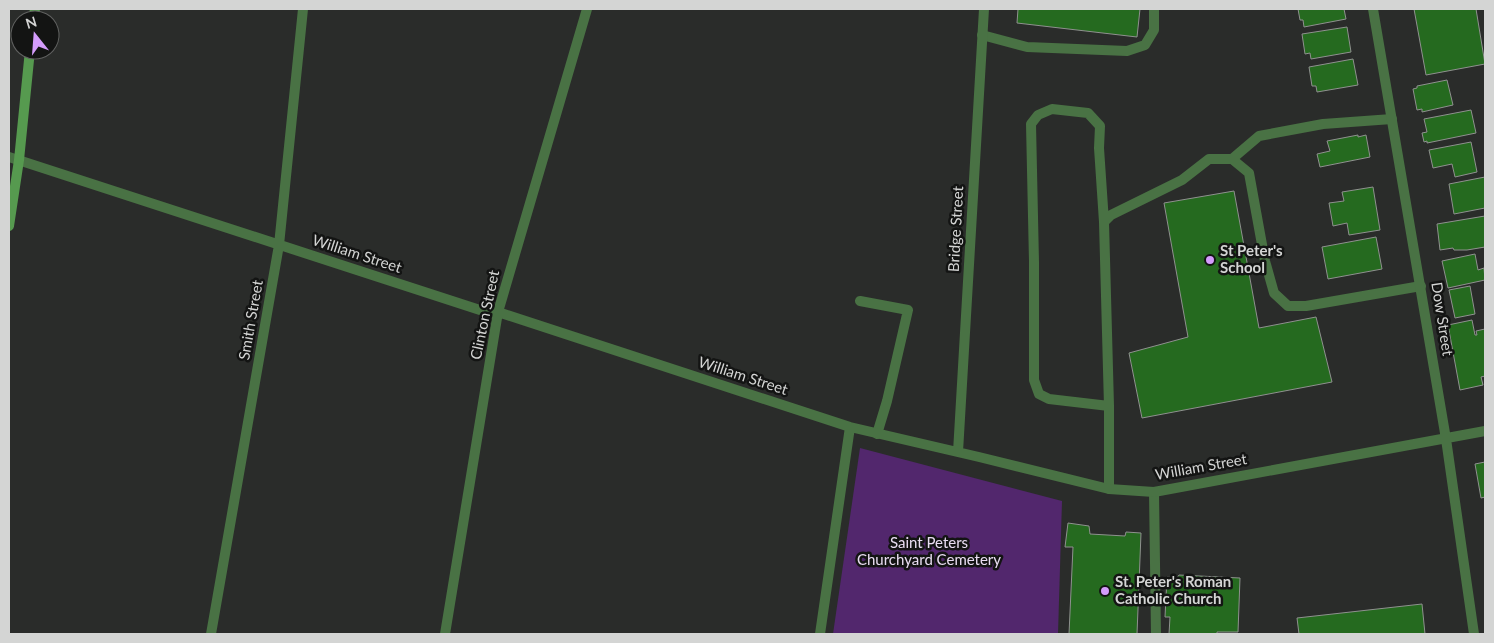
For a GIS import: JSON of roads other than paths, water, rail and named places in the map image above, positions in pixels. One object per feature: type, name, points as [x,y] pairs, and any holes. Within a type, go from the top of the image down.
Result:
[{"type":"main road","points":[[9,226],[14,158],[29,60]]},
{"type":"street","name":"Smith Street","points":[[211,634],[279,245],[303,9]]},
{"type":"street","name":"Clinton Street","points":[[444,634],[498,312],[587,9]]},
{"type":"street","name":"Bridge Street","points":[[958,452],[984,9]]},
{"type":"street","points":[[982,35],[1028,46],[1127,51],[1145,45],[1154,30],[1154,9]]},
{"type":"street","name":"Dow Street","points":[[1373,9],[1446,439],[1474,634]]},
{"type":"street","points":[[1109,406],[1049,399],[1039,394],[1034,380],[1031,124],[1038,115],[1052,110],[1088,112],[1100,126],[1099,148],[1104,222],[1109,406],[1109,489]]},
{"type":"street","points":[[1232,159],[1259,136],[1322,124],[1392,119]]},
{"type":"street","name":"William Street","points":[[14,158],[483,311],[498,312],[850,427],[1109,489],[1154,492],[1485,431]]},
{"type":"street","points":[[1104,222],[1111,215],[1182,180],[1209,158],[1232,159],[1249,173],[1265,261],[1274,293],[1288,306],[1306,306],[1421,286]]},
{"type":"street","points":[[860,301],[908,310],[887,401],[877,434]]},
{"type":"street","points":[[820,634],[850,427]]},
{"type":"street","points":[[1154,492],[1156,634]]},
{"type":"place","name":"St Peter's School","points":[[1210,260]]},
{"type":"place","name":"St. Peter's Roman Catholic Church","points":[[1105,591]]},
{"type":"park label","name":"Saint Peters Churchyard Cemetery","points":[[929,552]]}]
